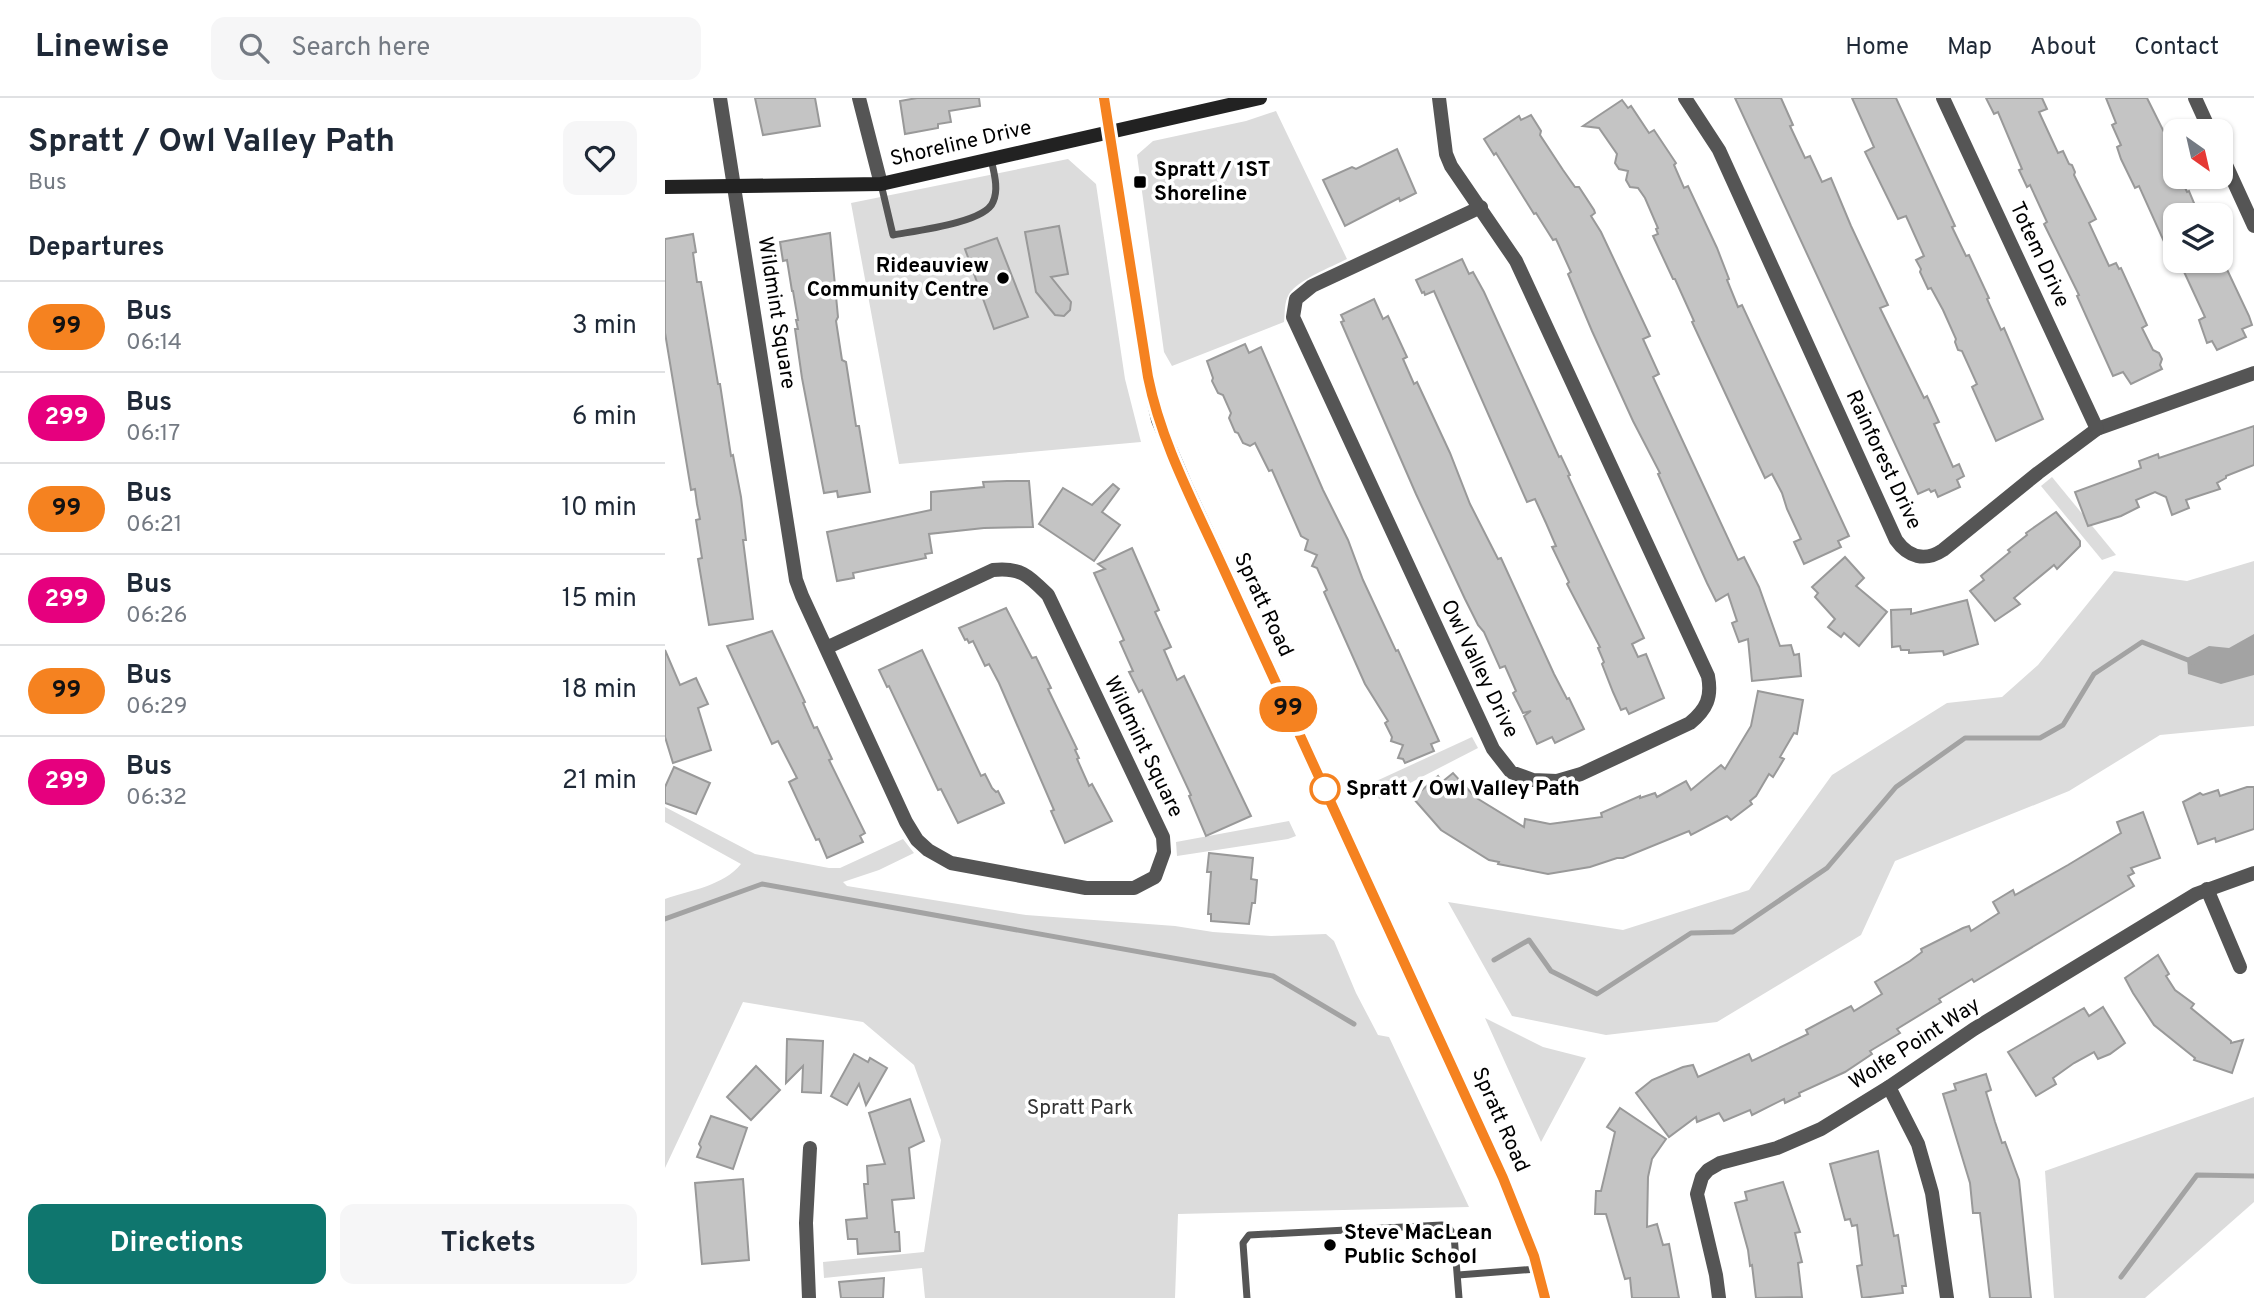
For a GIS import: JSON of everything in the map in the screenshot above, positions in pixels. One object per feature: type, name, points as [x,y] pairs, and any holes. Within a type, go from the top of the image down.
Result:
[{"type":"street","name":"Wildmint Square","points":[[720,98],[796,580],[826,648],[907,822],[917,839],[928,850],[951,863],[1086,888],[1134,888],[1155,877],[1164,852],[1163,837],[1048,595],[1029,575],[1004,569],[993,570],[826,648]]},
{"type":"street","points":[[859,98],[881,184]]},
{"type":"street","name":"Spratt Road","points":[[1104,98],[1148,377],[1162,430],[1493,1154],[1519,1216],[1545,1298]]},
{"type":"street","name":"Shoreline Drive","points":[[665,187],[881,184],[1260,98]]},
{"type":"street","name":"Owl Valley Drive","points":[[1439,98],[1446,154],[1458,176],[1481,207],[1516,261],[1708,676],[1708,702],[1690,723],[1581,774],[1557,781],[1534,780],[1511,772],[1486,738],[1293,317],[1296,299],[1312,286],[1481,207]]},
{"type":"street","name":"Rainforest Drive","points":[[1685,98],[1719,150],[1896,540],[1908,553],[1935,556],[2038,472],[2097,429],[2254,373]]},
{"type":"street","name":"Totem Drive","points":[[1943,98],[2097,429]]},
{"type":"street","points":[[2195,98],[2205,119]]},
{"type":"street","points":[[2233,180],[2254,226]]},
{"type":"street","name":"Wolfe Point Way","points":[[1719,1298],[1697,1195],[1702,1177],[1708,1170],[1720,1163],[1777,1147],[1821,1129],[1974,1029],[2207,889],[2254,873]]},
{"type":"street","points":[[2207,889],[2240,967]]},
{"type":"street","points":[[1889,1087],[1918,1144],[1932,1193],[1947,1298]]},
{"type":"street","points":[[809,1298],[806,1223],[810,1148]]},
{"type":"lane","points":[[881,184],[893,235],[935,227],[978,216],[992,206],[996,190],[991,159]]},
{"type":"lane","points":[[1247,1298],[1243,1243],[1246,1237],[1254,1234],[1442,1225],[1449,1228],[1454,1235],[1459,1298]]},
{"type":"lane","points":[[1458,1275],[1538,1269]]},
{"type":"green space","points":[[1276,111],[1347,259],[1315,274],[1293,289],[1286,300],[1284,322],[1172,366],[1164,352],[1137,155],[1153,141],[1246,121]]},
{"type":"green space","points":[[1068,159],[1096,184],[1125,379],[1141,442],[899,464],[851,203]]},
{"type":"green space","points":[[2052,477],[2116,555],[2102,560],[2041,486]]},
{"type":"green space","points":[[2254,561],[2254,726],[2160,735],[2069,791],[1895,861],[1861,935],[1717,1022],[1606,1035],[1512,1016],[1448,902],[1623,930],[1749,890],[1832,775],[1947,703],[2002,697],[2038,665],[2114,571],[2187,581]]},
{"type":"green space","points":[[1472,737],[1478,748],[1379,799],[1372,783]]},
{"type":"green space","name":"Spratt Park","points":[[665,807],[755,854],[829,868],[840,868],[903,839],[914,853],[879,870],[843,882],[847,886],[1026,915],[1271,936],[1326,934],[1334,941],[1356,993],[1378,1035],[1389,1037],[1469,1207],[1178,1214],[1175,1298],[925,1298],[922,1268],[824,1278],[823,1262],[924,1252],[941,1140],[914,1065],[863,1022],[743,1002],[665,1168],[665,899],[716,882],[741,864],[665,822]]},
{"type":"green space","points":[[1289,821],[1296,836],[1288,839],[1177,856],[1176,842]]},
{"type":"green space","points":[[1485,1018],[1543,1047],[1586,1058],[1541,1142]]},
{"type":"green space","points":[[2254,1097],[2254,1202],[2145,1298],[2054,1298],[2045,1171]]},
{"type":"shaded area","points":[[2254,634],[2254,675],[2221,684],[2188,674],[2187,658],[2209,646],[2229,648]]},
{"type":"building","points":[[755,98],[815,98],[820,126],[763,135]]},
{"type":"building","points":[[917,98],[979,98],[980,106],[949,111],[951,122],[938,124],[938,128],[905,134],[900,101]]},
{"type":"building","points":[[1735,98],[1781,98],[1805,158],[1810,156],[1822,182],[1831,178],[1888,305],[1880,308],[1924,398],[1927,396],[1939,422],[1934,424],[1953,467],[1959,464],[1964,476],[1957,480],[1960,487],[1938,497],[1935,490],[1931,492],[1929,489],[1918,494]]},
{"type":"building","points":[[1852,98],[1896,98],[1955,226],[1952,227],[1966,256],[1969,255],[2001,330],[2004,328],[2043,419],[1996,441],[1972,387],[1977,384],[1962,351],[1958,350],[1943,310],[1920,272],[1916,260],[1924,256],[1906,216],[1898,219],[1865,152],[1874,147]]},
{"type":"building","points":[[1986,98],[2042,98],[2047,109],[2039,112],[2058,153],[2063,151],[2072,165],[2074,175],[2096,219],[2089,223],[2109,266],[2116,263],[2119,269],[2121,268],[2147,325],[2142,328],[2153,350],[2159,353],[2162,359],[2162,369],[2131,384],[2123,372],[2113,376],[2077,296],[2079,295],[2044,224],[2047,222],[2030,185],[2027,187],[2019,170],[2022,169],[1998,112],[1994,114]]},
{"type":"building","points":[[2106,98],[2147,98],[2163,130],[2163,189],[2186,189],[2194,203],[2163,203],[2163,239],[2139,186],[2135,188],[2121,159],[2117,147],[2121,145],[2112,125],[2116,123]]},
{"type":"building","points":[[1622,100],[1628,108],[1631,106],[1649,133],[1654,130],[1676,163],[1674,165],[1684,188],[1688,186],[1717,248],[1738,307],[1742,305],[1849,536],[1838,541],[1841,547],[1804,564],[1794,542],[1801,539],[1782,493],[1772,474],[1765,478],[1692,322],[1694,321],[1675,279],[1653,236],[1658,234],[1658,228],[1645,198],[1638,188],[1630,187],[1626,180],[1628,171],[1619,169],[1615,163],[1617,154],[1599,128],[1583,126]]},
{"type":"building","points":[[1531,115],[1541,131],[1540,135],[1563,170],[1575,187],[1579,187],[1594,210],[1595,213],[1591,216],[1650,336],[1643,339],[1659,374],[1653,377],[1738,560],[1744,557],[1759,587],[1780,646],[1791,645],[1794,655],[1799,654],[1801,676],[1752,681],[1748,639],[1739,642],[1732,623],[1737,621],[1728,594],[1716,601],[1707,583],[1658,474],[1660,473],[1592,331],[1556,239],[1553,240],[1536,213],[1534,214],[1496,153],[1494,155],[1484,139],[1519,116],[1521,120]]},
{"type":"building","points":[[1397,149],[1416,193],[1400,201],[1399,198],[1345,226],[1323,180],[1352,167],[1356,169]]},
{"type":"building","points":[[1059,226],[1068,274],[1051,277],[1071,302],[1070,310],[1064,316],[1055,315],[1036,292],[1025,232]]},
{"type":"building","points":[[830,233],[838,317],[836,321],[842,360],[846,362],[870,492],[838,497],[837,491],[824,493],[802,378],[793,291],[787,260],[783,261],[780,242]]},
{"type":"building","points":[[693,234],[697,282],[701,282],[731,456],[733,455],[741,497],[746,540],[743,540],[753,619],[709,625],[698,559],[702,558],[696,520],[700,519],[695,489],[691,490],[665,333],[665,239]]},
{"type":"building","points":[[997,238],[1028,317],[994,329],[965,249]]},
{"type":"building","points":[[1462,259],[1469,274],[1473,272],[1484,292],[1644,638],[1632,644],[1638,657],[1646,654],[1664,698],[1629,714],[1626,708],[1621,710],[1602,664],[1604,662],[1598,648],[1600,647],[1567,584],[1569,582],[1552,547],[1556,546],[1546,523],[1535,499],[1527,502],[1434,291],[1425,295],[1416,280]]},
{"type":"building","points":[[2185,273],[2229,273],[2252,325],[2242,329],[2246,337],[2217,350],[2212,341],[2207,343],[2199,320],[2205,317]]},
{"type":"building","points":[[1374,299],[1383,319],[1388,316],[1407,357],[1403,359],[1414,384],[1417,382],[1450,453],[1470,504],[1498,559],[1501,558],[1554,674],[1584,729],[1555,743],[1552,737],[1537,744],[1524,716],[1531,711],[1523,713],[1513,693],[1516,691],[1505,666],[1500,668],[1465,599],[1341,322],[1344,321],[1341,315]]},
{"type":"building","points":[[1245,344],[1249,353],[1261,347],[1323,490],[1348,540],[1363,580],[1439,741],[1431,744],[1434,751],[1405,763],[1398,758],[1403,745],[1391,741],[1392,737],[1385,723],[1388,721],[1365,684],[1324,592],[1327,590],[1317,568],[1312,566],[1317,555],[1305,550],[1308,540],[1301,536],[1272,470],[1269,471],[1255,443],[1250,446],[1243,443],[1235,432],[1229,418],[1231,413],[1223,395],[1218,393],[1212,381],[1207,361]]},
{"type":"building","points":[[2254,426],[2254,465],[2226,476],[2217,483],[2220,489],[2186,500],[2189,508],[2172,515],[2166,497],[2155,492],[2136,500],[2139,507],[2121,516],[2088,526],[2075,492],[2141,468],[2139,461],[2158,454],[2159,458]]},
{"type":"building","points":[[1029,481],[1033,527],[984,528],[929,534],[932,553],[925,554],[926,558],[853,573],[854,578],[837,581],[827,532],[931,510],[931,492],[984,487],[983,482]]},
{"type":"building","points":[[1113,484],[1119,489],[1102,512],[1120,525],[1094,561],[1039,524],[1063,488],[1092,505]]},
{"type":"building","points":[[2056,512],[2080,541],[2080,546],[2057,569],[2054,565],[2014,598],[2020,604],[1995,621],[1970,591],[1984,580],[1981,576],[2010,552],[2008,550],[2027,535],[2026,533]]},
{"type":"building","points":[[1132,548],[1159,610],[1155,612],[1171,647],[1164,650],[1177,680],[1184,676],[1251,816],[1206,836],[1189,796],[1191,795],[1142,690],[1139,692],[1129,672],[1133,671],[1120,642],[1124,640],[1094,573],[1105,569],[1098,564]]},
{"type":"building","points":[[1845,557],[1864,578],[1856,586],[1887,612],[1859,646],[1844,633],[1841,637],[1828,627],[1835,619],[1815,597],[1818,593],[1812,587]]},
{"type":"building","points":[[1967,600],[1978,644],[1944,655],[1943,651],[1909,653],[1909,650],[1901,650],[1900,646],[1892,647],[1891,610],[1911,609],[1911,614]]},
{"type":"building","points":[[1006,608],[1032,658],[1036,657],[1077,749],[1077,759],[1089,786],[1092,784],[1112,821],[1065,843],[1051,811],[1054,810],[999,683],[989,664],[985,666],[973,641],[969,643],[965,640],[959,628]]},
{"type":"building","points":[[772,631],[814,728],[817,727],[832,759],[829,760],[865,833],[860,836],[863,842],[827,858],[789,782],[797,778],[778,741],[772,744],[727,646]]},
{"type":"building","points":[[665,650],[680,685],[696,678],[708,704],[698,708],[711,750],[673,763],[665,737]]},
{"type":"building","points":[[922,650],[981,776],[985,774],[1004,803],[958,823],[941,789],[938,790],[879,670]]},
{"type":"building","points":[[1758,691],[1803,700],[1797,734],[1794,733],[1780,757],[1784,759],[1773,777],[1769,774],[1750,801],[1752,804],[1731,820],[1727,816],[1691,835],[1689,831],[1623,858],[1548,874],[1498,864],[1499,862],[1489,860],[1441,830],[1413,798],[1438,776],[1442,782],[1453,773],[1475,797],[1524,827],[1525,819],[1550,824],[1602,817],[1601,813],[1640,796],[1655,793],[1657,797],[1686,781],[1691,790],[1721,765],[1725,769],[1751,726]]},
{"type":"building","points":[[674,767],[710,783],[696,814],[665,803],[665,787]]},
{"type":"building","points":[[2254,787],[2254,829],[2216,842],[2215,838],[2198,844],[2183,802],[2200,793],[2203,795],[2218,790],[2220,796]]},
{"type":"building","points":[[2143,812],[2160,858],[2131,868],[2134,873],[2128,876],[2134,886],[1974,982],[1972,979],[1939,999],[1941,1002],[1897,1029],[1900,1033],[1870,1051],[1872,1054],[1845,1072],[1799,1093],[1800,1096],[1785,1103],[1784,1099],[1752,1115],[1750,1110],[1724,1121],[1719,1113],[1697,1122],[1696,1117],[1669,1137],[1636,1093],[1652,1080],[1683,1067],[1693,1065],[1698,1077],[1749,1054],[1752,1061],[1808,1034],[1806,1030],[1851,1006],[1854,1011],[1882,994],[1875,982],[1910,961],[1922,952],[1921,949],[1963,928],[1969,926],[1971,931],[1999,913],[1993,902],[2013,890],[2015,895],[2068,865],[2121,833],[2117,822]]},
{"type":"building","points":[[1209,853],[1253,858],[1251,879],[1257,880],[1255,903],[1252,903],[1249,924],[1211,921],[1211,914],[1208,914],[1211,872],[1207,872]]},
{"type":"building","points":[[2158,955],[2175,990],[2194,1004],[2191,1008],[2231,1043],[2243,1040],[2232,1073],[2194,1060],[2195,1058],[2154,1025],[2133,993],[2125,978]]},
{"type":"building","points":[[2103,1007],[2125,1043],[2098,1059],[2094,1052],[2074,1063],[2053,1078],[2056,1084],[2036,1096],[2008,1052],[2084,1008],[2089,1016]]},
{"type":"building","points":[[787,1039],[823,1041],[821,1093],[802,1092],[803,1066],[786,1083]]},
{"type":"building","points":[[854,1054],[868,1062],[870,1058],[887,1068],[866,1105],[859,1084],[847,1105],[831,1096]]},
{"type":"building","points":[[756,1066],[780,1090],[751,1120],[727,1097]]},
{"type":"building","points":[[1986,1074],[1991,1090],[1986,1092],[1995,1122],[2019,1180],[2031,1298],[1990,1298],[1980,1213],[1973,1213],[1970,1183],[1943,1094],[1956,1090],[1954,1084]]},
{"type":"building","points":[[910,1099],[924,1141],[909,1148],[914,1198],[892,1200],[900,1251],[858,1254],[857,1239],[848,1239],[846,1220],[867,1218],[864,1184],[868,1184],[867,1166],[885,1164],[869,1113]]},
{"type":"building","points":[[1620,1108],[1666,1139],[1652,1159],[1648,1177],[1647,1227],[1657,1224],[1663,1245],[1669,1244],[1679,1298],[1632,1298],[1630,1278],[1625,1279],[1606,1214],[1595,1214],[1596,1191],[1601,1191],[1615,1132],[1607,1127]]},
{"type":"building","points":[[711,1116],[747,1128],[733,1169],[697,1157],[701,1147],[699,1144]]},
{"type":"building","points":[[1878,1151],[1894,1236],[1898,1235],[1906,1286],[1902,1286],[1903,1293],[1862,1298],[1857,1266],[1862,1265],[1857,1225],[1852,1226],[1850,1219],[1845,1220],[1830,1164]]},
{"type":"building","points":[[743,1179],[749,1260],[702,1264],[695,1183]]},
{"type":"building","points":[[1783,1182],[1800,1232],[1795,1233],[1802,1262],[1798,1263],[1802,1297],[1756,1298],[1752,1265],[1750,1266],[1735,1203],[1747,1200],[1745,1192]]},
{"type":"building","points":[[884,1278],[883,1298],[841,1298],[839,1282]]},
{"type":"waterway","points":[[1494,960],[1529,940],[1551,971],[1597,994],[1691,933],[1733,932],[1827,868],[1896,787],[1965,738],[2040,738],[2063,725],[2094,674],[2142,642],[2193,662]]},
{"type":"waterway","points":[[665,919],[762,884],[1273,976],[1354,1024]]},
{"type":"waterway","points":[[2121,1277],[2197,1175],[2254,1176]]},
{"type":"bus line","name":"99","points":[[1104,98],[1148,377],[1158,420],[1175,464],[1503,1178],[1534,1256],[1545,1298]]},
{"type":"place","name":"Spratt / 1ST Shoreline","points":[[1140,182]]},
{"type":"place","name":"Rideauview Community Centre","points":[[1003,278]]},
{"type":"place","name":"Spratt / Owl Valley Path","points":[[1325,789]]},
{"type":"place","name":"Steve MacLean Public School","points":[[1330,1245]]}]
